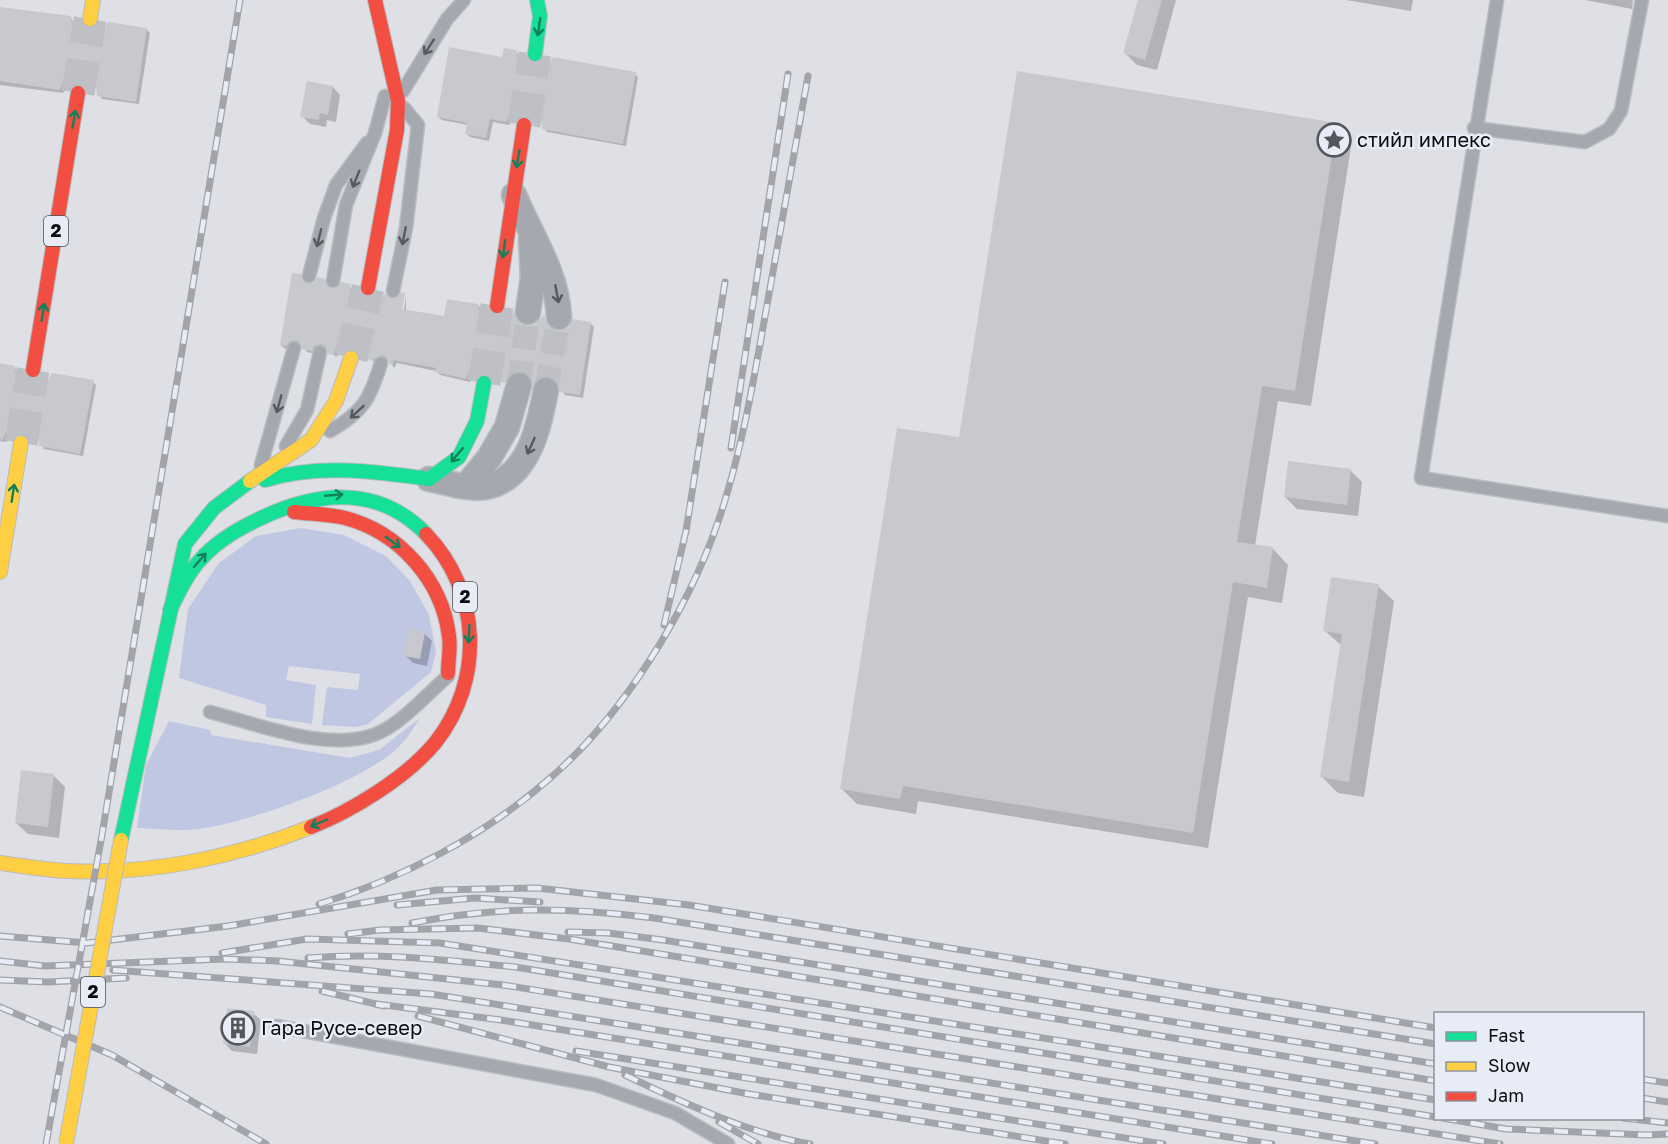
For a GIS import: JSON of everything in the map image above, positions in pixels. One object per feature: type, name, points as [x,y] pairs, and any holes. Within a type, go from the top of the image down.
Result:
[{"type":"highway","points":[[90,19],[93,0]]},
{"type":"highway","points":[[368,288],[394,155],[398,101],[375,0]]},
{"type":"highway","points":[[535,54],[540,16],[537,0]]},
{"type":"highway","name":"2","points":[[33,369],[78,93]]},
{"type":"highway","points":[[497,306],[524,125]]},
{"type":"highway","name":"2","points":[[66,1144],[121,840],[185,544],[209,512],[233,492],[310,442],[332,412],[345,384],[351,358]]},
{"type":"highway","points":[[429,479],[459,457],[477,421],[484,383]]},
{"type":"highway","points":[[0,572],[21,443]]},
{"type":"highway","name":"2","points":[[233,492],[274,476],[320,468],[345,468],[429,479]]},
{"type":"highway","name":"2","points":[[0,863],[59,870],[91,871],[226,853],[318,824],[394,780],[436,741],[448,722],[467,667],[470,624],[466,600],[456,574],[434,542],[411,519],[362,497],[339,494],[303,499],[242,526],[204,554],[192,570],[170,610]]},
{"type":"highway","name":"2","points":[[278,510],[345,518],[373,528],[410,557],[436,591],[449,636],[448,676],[439,704]]},
{"type":"highway","name":"2","points":[[370,795],[399,766],[425,732]]},
{"type":"highway","name":"2","points":[[16,852],[59,870]]},
{"type":"street","points":[[513,192],[530,234],[549,267],[558,295],[559,317]]},
{"type":"street","points":[[528,312],[533,277],[530,234]]},
{"type":"street","points":[[466,486],[489,458],[507,427],[519,385]]},
{"type":"street","points":[[429,479],[483,487],[500,482],[514,471],[528,453],[539,428],[546,390]]},
{"type":"lane","points":[[393,291],[406,228],[418,125],[398,101],[441,28],[464,0]]},
{"type":"lane","points":[[1497,0],[1474,128],[1421,478],[1668,516]]},
{"type":"lane","points":[[1474,128],[1585,142],[1609,129],[1621,111],[1642,0]]},
{"type":"lane","points":[[333,281],[346,205],[375,133],[384,102],[389,62]]},
{"type":"lane","points":[[309,276],[324,218],[336,185],[375,133]]},
{"type":"lane","points":[[258,475],[294,348]]},
{"type":"lane","points":[[273,466],[295,434],[307,410],[320,352]]},
{"type":"lane","points":[[310,442],[360,411],[371,394],[381,363]]},
{"type":"lane","points":[[210,712],[313,738],[347,742],[378,734],[398,720],[448,676]]},
{"type":"lane","points":[[276,1026],[596,1085],[675,1113],[728,1144]]},
{"type":"shaded area","points":[[301,528],[344,535],[386,556],[410,581],[429,615],[436,652],[431,672],[368,724],[356,727],[322,725],[327,687],[358,690],[360,674],[289,666],[286,680],[316,685],[312,724],[266,717],[266,705],[179,678],[188,609],[219,563],[256,536]]},
{"type":"shaded area","points":[[420,718],[406,739],[388,756],[349,779],[300,800],[250,817],[205,828],[180,830],[137,828],[146,765],[169,721],[210,730],[211,735],[350,758],[379,750]]},
{"type":"building","points":[[1138,0],[1162,0],[1145,60],[1123,53]]},
{"type":"building","points":[[0,7],[71,16],[72,25],[78,33],[88,38],[104,31],[108,22],[147,28],[136,102],[97,96],[96,87],[90,79],[80,74],[72,75],[64,81],[59,90],[0,81]]},
{"type":"building","points":[[449,47],[502,57],[504,48],[517,50],[518,62],[523,68],[532,72],[543,71],[549,66],[553,57],[636,72],[623,144],[542,129],[541,118],[535,110],[526,106],[510,113],[506,122],[490,119],[486,138],[465,134],[467,123],[437,117]]},
{"type":"building","points":[[1017,71],[1337,123],[1295,391],[1262,386],[1237,542],[1273,547],[1267,588],[1233,582],[1193,833],[903,786],[900,799],[840,789],[897,428],[959,437]]},
{"type":"building","points":[[307,81],[333,86],[328,115],[320,113],[319,120],[300,117]]},
{"type":"building","points":[[292,273],[301,274],[303,281],[308,284],[314,282],[317,277],[325,279],[331,289],[336,288],[341,282],[350,284],[350,294],[355,302],[365,306],[375,305],[385,294],[395,299],[401,292],[405,293],[402,309],[444,316],[447,299],[478,304],[480,313],[486,321],[494,324],[504,323],[514,312],[519,323],[527,326],[534,325],[544,315],[548,326],[560,331],[568,328],[573,319],[591,322],[580,395],[560,392],[556,380],[549,376],[541,377],[533,385],[530,376],[522,371],[510,374],[505,383],[502,383],[497,369],[487,365],[477,366],[470,370],[466,379],[435,372],[436,368],[393,360],[393,365],[389,364],[383,355],[369,361],[364,345],[355,340],[347,340],[338,345],[333,355],[328,354],[326,346],[321,344],[314,346],[312,351],[302,349],[296,340],[289,342],[286,346],[280,345]]},
{"type":"building","points":[[0,363],[15,366],[16,377],[22,385],[29,388],[40,387],[48,381],[52,373],[94,380],[80,454],[39,446],[38,436],[33,429],[25,425],[14,426],[6,432],[3,440],[0,439]]},
{"type":"building","points":[[1288,461],[1351,469],[1347,505],[1284,497]]},
{"type":"building","points":[[1331,577],[1379,584],[1349,782],[1320,777],[1342,634],[1323,631]]},
{"type":"building","points":[[409,628],[425,632],[420,659],[404,656]]},
{"type":"building","points":[[21,770],[54,774],[48,827],[15,823]]},
{"type":"building","name":"Гара Русе-север","points":[[227,1008],[254,1011],[250,1047],[223,1044]]},
{"type":"tunnel","points":[[78,93],[90,19]]},
{"type":"tunnel","points":[[524,125],[535,54]]},
{"type":"tunnel","points":[[351,358],[368,288]]},
{"type":"tunnel","points":[[484,383],[497,306]]},
{"type":"tunnel","points":[[519,385],[528,312]]},
{"type":"tunnel","points":[[546,390],[559,317]]},
{"type":"tunnel","points":[[21,443],[33,370]]},
{"type":"railway","points":[[46,1144],[102,835],[240,0]]},
{"type":"railway","points":[[731,448],[788,74]]},
{"type":"railway","points":[[319,904],[380,882],[440,854],[524,800],[576,754],[602,725],[649,661],[670,627],[705,556],[718,522],[741,442],[808,76]]},
{"type":"railway","points":[[664,625],[686,531],[725,282]]},
{"type":"railway","points":[[0,936],[87,943],[228,926],[437,890],[537,888],[689,905],[1434,1028]]},
{"type":"railway","points":[[397,905],[475,898],[540,902]]},
{"type":"railway","points":[[412,923],[444,917],[533,910],[562,910],[654,918],[1434,1044]]},
{"type":"railway","points":[[348,934],[380,930],[478,928],[569,939],[1434,1081]]},
{"type":"railway","points":[[568,932],[608,933],[663,940],[1434,1064]]},
{"type":"railway","points":[[222,953],[307,939],[440,943],[1434,1100]]},
{"type":"railway","points":[[308,958],[386,956],[515,967],[1434,1117]]},
{"type":"railway","points":[[0,961],[45,966],[224,959],[278,961],[503,985],[1500,1144]]},
{"type":"railway","points":[[113,970],[431,994],[1375,1144]]},
{"type":"railway","points":[[0,980],[48,982],[126,978]]},
{"type":"railway","points":[[322,991],[384,1006]]},
{"type":"railway","points":[[376,1004],[501,1020],[1272,1144]]},
{"type":"railway","points":[[0,1007],[112,1055],[266,1144]]},
{"type":"railway","points":[[418,1016],[609,1067],[749,1094],[1065,1144]]},
{"type":"railway","points":[[576,1051],[1163,1144]]},
{"type":"railway","points":[[625,1075],[691,1106],[739,1125],[810,1144]]},
{"type":"railway","points":[[1644,1079],[1668,1083]]},
{"type":"railway","points":[[1644,1098],[1668,1102]]},
{"type":"railway","points":[[1454,1120],[1506,1129],[1668,1134]]},
{"type":"railway","points":[[1641,1120],[1668,1123]]},
{"type":"railway","points":[[719,1122],[758,1144]]},
{"type":"traffic: fast","points":[[535,54],[540,16],[537,0]]},
{"type":"traffic: fast","points":[[265,480],[306,472],[347,470],[429,479],[459,457],[477,421],[484,383]]},
{"type":"traffic: fast","points":[[121,840],[185,544],[214,508],[250,481]]},
{"type":"traffic: fast","points":[[170,610],[192,571],[213,547],[249,524],[301,503],[344,497],[366,500],[387,506],[407,518],[426,534]]},
{"type":"traffic: slow","points":[[90,19],[93,0]]},
{"type":"traffic: slow","points":[[250,481],[311,440],[336,401],[351,358]]},
{"type":"traffic: slow","points":[[0,572],[21,443]]},
{"type":"traffic: slow","points":[[0,863],[68,871],[161,867],[223,855],[311,827]]},
{"type":"traffic: slow","points":[[66,1144],[121,840]]},
{"type":"traffic: jam","points":[[368,288],[397,130],[398,101],[375,0]]},
{"type":"traffic: jam","points":[[33,370],[78,93]]},
{"type":"traffic: jam","points":[[497,306],[524,125]]},
{"type":"traffic: jam","points":[[294,512],[345,518],[365,525],[383,534],[415,561],[427,578],[445,615],[450,641],[448,673]]},
{"type":"traffic: jam","points":[[311,827],[344,812],[378,792],[410,768],[435,743],[451,718],[462,692],[469,664],[470,636],[466,609],[458,582],[444,557],[426,534]]},
{"type":"place","name":"стийл импекс","points":[[1334,140]]},
{"type":"place","name":"Гара Русе-север","points":[[238,1028]]}]
